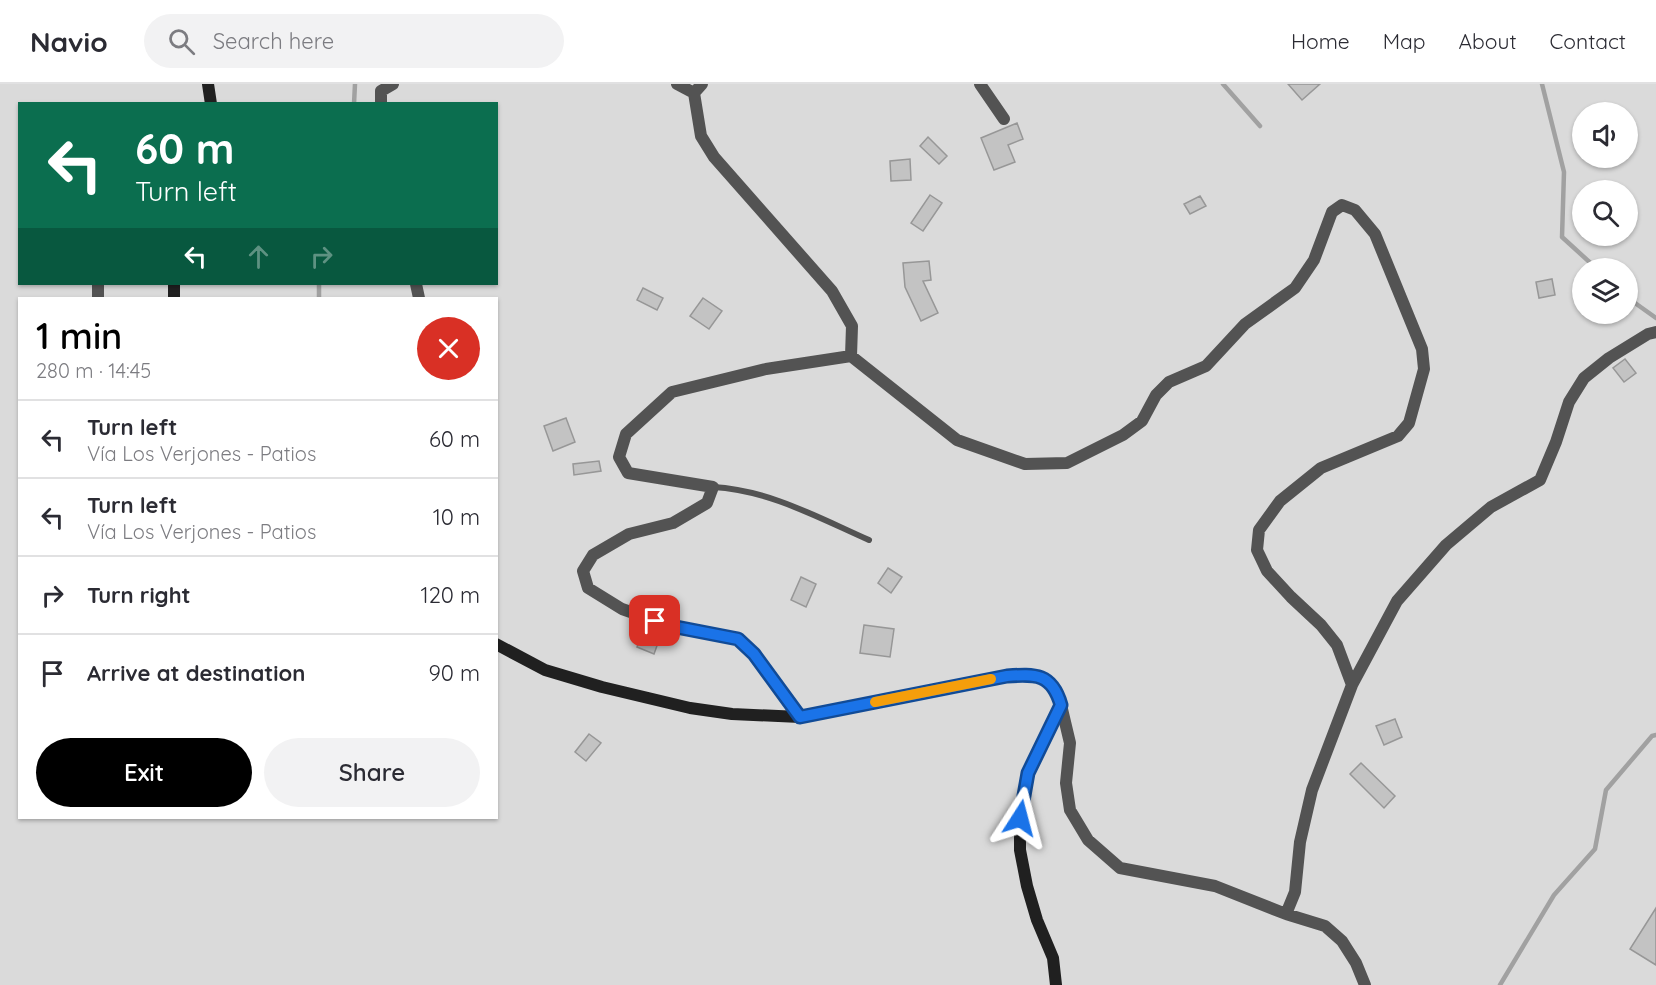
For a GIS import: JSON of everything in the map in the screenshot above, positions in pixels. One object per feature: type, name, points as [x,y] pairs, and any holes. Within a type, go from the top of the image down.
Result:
[{"type":"street","points":[[208,84],[210,102]]},
{"type":"street","points":[[381,102],[381,91],[393,84]]},
{"type":"street","points":[[676,84],[698,88],[701,136],[714,158],[832,291],[852,326],[851,356]]},
{"type":"street","points":[[980,84],[1004,119]]},
{"type":"street","points":[[800,717],[754,654],[738,639],[671,626],[622,609],[588,588],[583,571],[593,555],[629,534],[673,523],[707,503],[713,487],[628,473],[619,457],[626,434],[672,392],[766,369],[851,356],[957,440],[1024,464],[1067,463],[1123,435],[1142,422],[1156,395],[1169,382],[1206,366],[1245,324],[1295,288],[1314,260],[1332,212],[1342,205],[1355,210],[1375,234],[1422,349],[1424,369],[1409,423],[1398,436],[1321,468],[1280,501],[1259,530],[1257,550],[1267,571],[1321,625],[1337,645],[1352,685]]},
{"type":"street","points":[[1286,914],[1295,892],[1300,842],[1312,790],[1352,685],[1397,601],[1446,545],[1491,507],[1540,480],[1569,402],[1584,378],[1609,358],[1648,334],[1656,332]]},
{"type":"street","points":[[498,645],[545,670],[632,695],[690,708],[732,714],[800,717],[1007,676],[1033,674],[1046,680],[1058,694],[1070,743],[1066,783],[1070,810],[1088,840],[1120,867],[1215,886],[1286,914],[1325,926],[1342,941],[1356,963],[1365,985]]},
{"type":"street","points":[[1056,985],[1053,958],[1037,920],[1027,886],[1020,850],[1020,818],[1028,773],[1061,705]]},
{"type":"lane","points":[[713,487],[737,488],[788,504],[869,540]]},
{"type":"shaded area","points":[[0,84],[1656,84],[1656,985],[0,985]]},
{"type":"building","points":[[1288,84],[1320,84],[1302,100]]},
{"type":"building","points":[[1017,123],[1023,139],[1008,145],[1015,162],[994,170],[981,138]]},
{"type":"building","points":[[928,137],[947,156],[939,164],[920,146]]},
{"type":"building","points":[[910,159],[911,180],[891,181],[890,161]]},
{"type":"building","points":[[930,195],[942,203],[923,231],[911,223]]},
{"type":"building","points":[[1200,196],[1206,206],[1190,214],[1184,204]]},
{"type":"building","points":[[929,261],[931,280],[923,281],[938,313],[921,321],[905,287],[903,263]]},
{"type":"building","points":[[1552,279],[1555,295],[1539,298],[1536,282]]},
{"type":"building","points":[[643,288],[663,298],[657,310],[637,300]]},
{"type":"building","points":[[703,298],[722,311],[709,329],[690,316]]},
{"type":"building","points":[[1625,359],[1636,373],[1624,382],[1613,368]]},
{"type":"building","points":[[566,418],[575,442],[553,451],[544,426]]},
{"type":"building","points":[[599,461],[601,471],[574,475],[573,464]]},
{"type":"building","points":[[888,568],[902,577],[891,593],[878,583]]},
{"type":"building","points":[[801,577],[816,584],[806,607],[791,600]]},
{"type":"building","points":[[864,625],[894,629],[890,657],[860,653]]},
{"type":"building","points":[[641,637],[658,643],[654,654],[637,647]]},
{"type":"building","points":[[1395,719],[1402,737],[1384,745],[1376,726]]},
{"type":"building","points":[[589,734],[601,743],[586,761],[575,752]]},
{"type":"building","points":[[1361,763],[1395,796],[1384,808],[1350,774]]},
{"type":"building","points":[[1656,908],[1656,965],[1630,949]]},
{"type":"waterway","points":[[354,102],[355,84]]},
{"type":"waterway","points":[[1223,84],[1260,126]]},
{"type":"waterway","points":[[1542,84],[1564,172],[1562,237],[1585,258]]},
{"type":"waterway","points":[[319,285],[319,297]]},
{"type":"waterway","points":[[1638,305],[1656,318]]},
{"type":"waterway","points":[[1500,985],[1554,895],[1595,849],[1606,790],[1652,736],[1656,735]]},
{"type":"slow traffic","points":[[875,702],[991,679]]},
{"type":"route","points":[[655,621],[738,639],[754,654],[800,717],[1007,676],[1033,674],[1046,680],[1058,694],[1061,705],[1028,773],[1020,818]]}]
